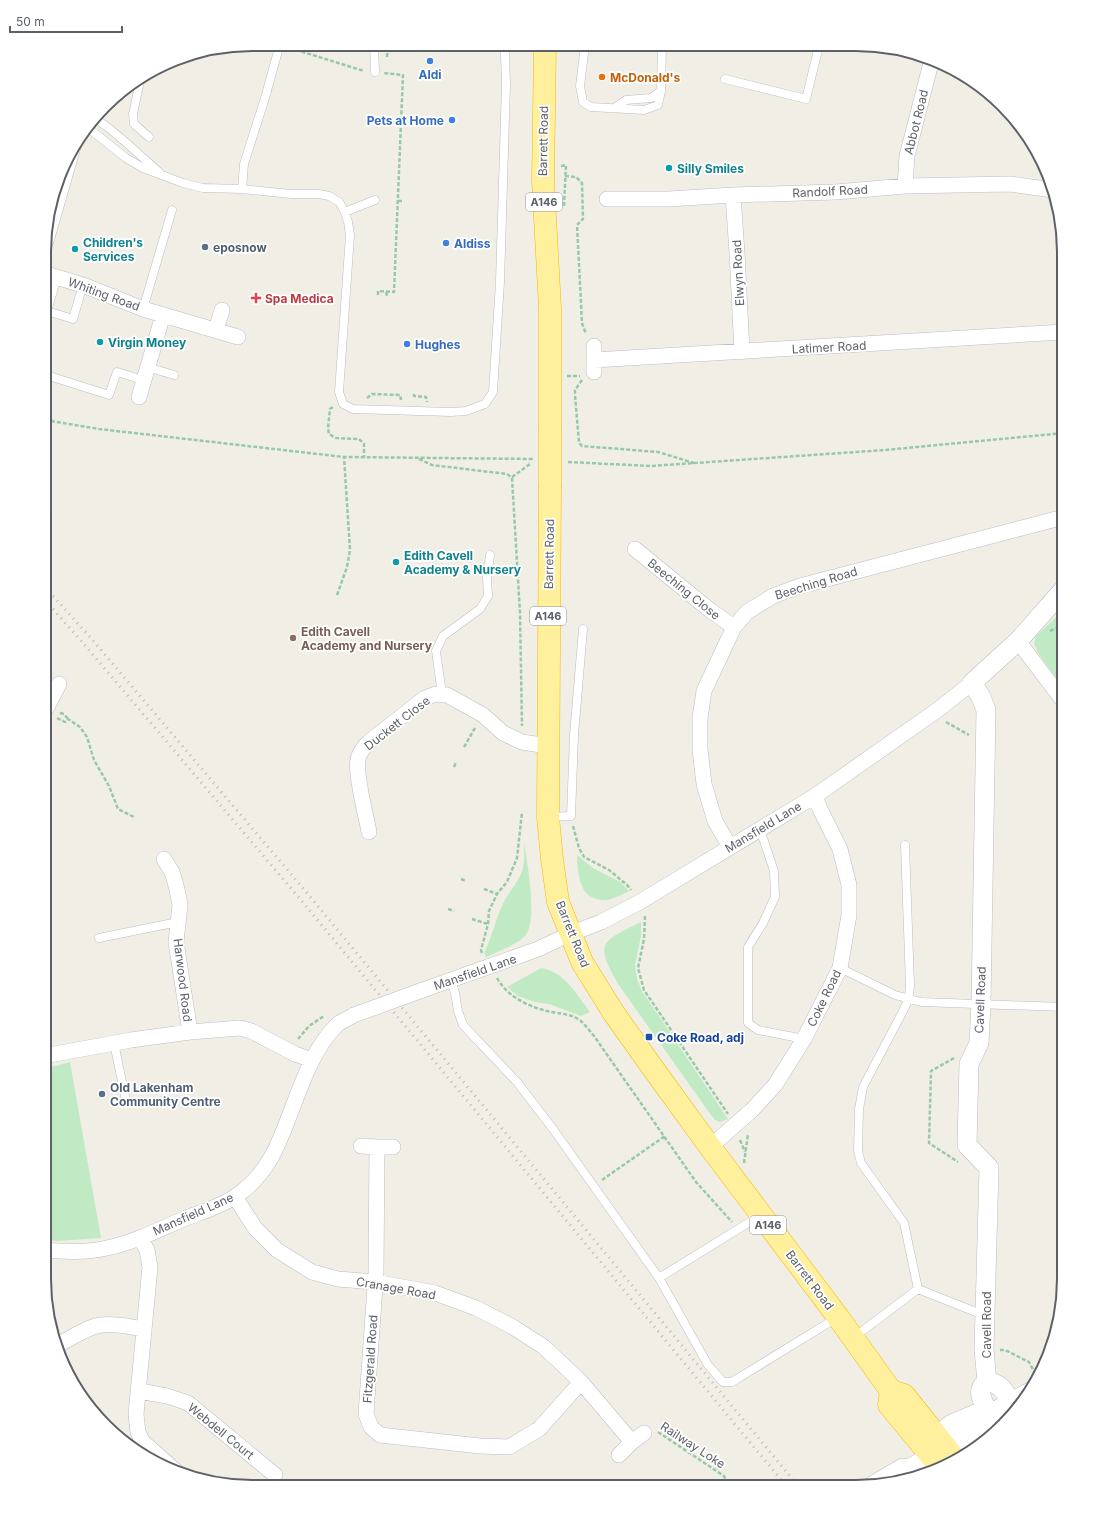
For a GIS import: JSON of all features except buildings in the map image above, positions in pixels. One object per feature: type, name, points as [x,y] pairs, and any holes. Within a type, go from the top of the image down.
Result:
[{"type":"highway","name":"Barrett Road","points":[[545,51],[543,181],[550,308],[548,817],[558,902],[582,962],[613,1012],[710,1147],[838,1317],[891,1391],[904,1395],[939,1452]]},
{"type":"highway","name":"Barrett Road","points":[[550,308],[559,166],[558,51]]},
{"type":"street","name":"Abbot Road","points":[[905,186],[907,156],[930,65]]},
{"type":"street","name":"Randolf Road","points":[[608,199],[669,199],[733,195],[836,192],[905,186],[1010,184],[1046,189]]},
{"type":"street","name":"Elwyn Road","points":[[733,195],[742,352]]},
{"type":"street","name":"Whiting Road","points":[[51,276],[83,285],[143,309],[238,337]]},
{"type":"street","points":[[216,330],[222,310]]},
{"type":"street","points":[[139,397],[163,315]]},
{"type":"street","name":"Latimer Road","points":[[594,360],[1057,332]]},
{"type":"street","name":"Beeching Road","points":[[730,847],[714,821],[704,784],[700,749],[700,726],[704,691],[734,627],[747,612],[773,596],[800,586],[1057,519]]},
{"type":"street","name":"Beeching Close","points":[[636,549],[734,627]]},
{"type":"street","name":"Mansfield Lane","points":[[163,1459],[142,1441],[137,1426],[136,1414],[150,1267],[147,1250],[140,1238],[235,1197],[257,1179],[271,1158],[282,1137],[312,1060],[328,1036],[339,1024],[354,1015],[538,949],[601,922],[638,903],[815,796],[936,711],[972,683],[1018,640],[1057,597]]},
{"type":"street","points":[[1018,640],[1057,693]]},
{"type":"street","name":"Cavell Road","points":[[972,683],[982,697],[986,710],[981,1003],[979,1044],[969,1064],[967,1145],[989,1168],[984,1349],[987,1382],[981,1387],[980,1392],[989,1414]]},
{"type":"street","points":[[51,699],[59,684]]},
{"type":"street","name":"Duckett Close","points":[[369,832],[358,775],[358,760],[362,749],[425,698],[436,694],[447,695],[483,715],[503,733],[522,742],[548,746]]},
{"type":"street","name":"Coke Road","points":[[710,1147],[752,1110],[775,1084],[804,1039],[840,968],[850,915],[848,885],[840,849],[815,796]]},
{"type":"street","name":"Harwood Road","points":[[164,859],[172,872],[180,905],[176,942],[190,1032]]},
{"type":"street","name":"Harwood Road","points":[[51,1055],[190,1032],[240,1028],[251,1031],[288,1050],[312,1060]]},
{"type":"street","points":[[361,1146],[393,1147]]},
{"type":"street","name":"Fitzgerald Road","points":[[377,1147],[376,1289],[370,1341],[366,1414],[371,1427],[380,1435],[480,1446],[509,1447],[539,1429],[581,1382]]},
{"type":"street","name":"Cranage Road","points":[[235,1197],[254,1228],[277,1250],[312,1272],[338,1279],[375,1282],[435,1293],[476,1308],[513,1327],[544,1347],[581,1382],[632,1442]]},
{"type":"street","points":[[51,1245],[62,1252],[89,1251],[108,1248],[140,1238]]},
{"type":"street","points":[[62,1343],[82,1332],[100,1325],[117,1325],[144,1329]]},
{"type":"street","points":[[987,1382],[996,1382],[999,1384],[1013,1404]]},
{"type":"street","name":"Webdell Court","points":[[139,1391],[167,1396],[188,1403],[275,1475]]},
{"type":"street","points":[[887,1477],[902,1468],[908,1469],[983,1425],[989,1414],[1010,1407]]},
{"type":"street","points":[[619,1455],[644,1432]]},
{"type":"lane","points":[[242,189],[244,164],[266,98],[278,51]]},
{"type":"lane","points":[[374,51],[375,72]]},
{"type":"lane","points":[[92,131],[126,158],[143,168],[165,177],[203,188],[242,189],[329,196],[339,202],[345,212],[350,235],[339,392],[343,404],[353,409],[451,412],[466,411],[485,404],[493,392],[500,282],[506,93],[504,51]]},
{"type":"lane","points":[[584,51],[580,86],[583,102],[591,106],[644,110],[658,105],[661,91],[662,51]]},
{"type":"lane","points":[[726,79],[806,99],[818,51]]},
{"type":"lane","points":[[139,86],[133,114],[134,124],[149,137]]},
{"type":"lane","points":[[100,121],[112,129],[133,150],[165,177]]},
{"type":"lane","points":[[345,212],[375,200]]},
{"type":"lane","points":[[143,309],[172,210]]},
{"type":"lane","points":[[51,312],[73,319],[83,285]]},
{"type":"lane","points":[[51,377],[109,395],[117,372],[174,375]]},
{"type":"lane","points":[[442,694],[436,651],[443,636],[480,609],[488,596],[487,578],[490,555]]},
{"type":"lane","points":[[548,817],[571,816],[574,735],[583,629]]},
{"type":"lane","points":[[760,829],[774,871],[774,897],[763,923],[748,947],[748,1023],[758,1030],[804,1039]]},
{"type":"lane","points":[[905,845],[910,985],[908,998],[903,1011],[863,1087],[859,1109],[858,1151],[862,1164],[904,1223],[918,1289]]},
{"type":"lane","points":[[99,938],[178,922]]},
{"type":"lane","points":[[840,968],[895,995],[921,1002],[1057,1007]]},
{"type":"lane","points":[[451,980],[458,1011],[463,1025],[517,1082],[594,1186],[659,1278],[708,1365],[723,1382],[732,1382],[838,1317]]},
{"type":"lane","points":[[114,1044],[126,1101]]},
{"type":"lane","points":[[659,1278],[739,1230],[761,1215]]},
{"type":"lane","points":[[918,1289],[986,1316]]},
{"type":"lane","points":[[853,1338],[918,1289]]},
{"type":"path","points":[[300,51],[366,71],[403,75],[394,292],[378,291],[378,295]]},
{"type":"path","points":[[386,51],[386,58]]},
{"type":"path","points":[[384,66],[384,73]]},
{"type":"path","points":[[566,165],[565,176],[576,178],[582,183],[583,218],[577,225],[582,322],[594,360]]},
{"type":"path","points":[[386,292],[387,296]]},
{"type":"path","points":[[569,376],[585,376],[575,390],[578,439],[582,446],[658,452],[696,464]]},
{"type":"path","points":[[372,394],[400,395]]},
{"type":"path","points":[[414,394],[414,396],[426,397]]},
{"type":"path","points":[[343,404],[330,409],[328,428],[329,434],[336,438],[359,439],[364,444],[364,457]]},
{"type":"path","points":[[337,596],[347,567],[350,550],[344,456]]},
{"type":"path","points":[[418,458],[432,465],[507,474],[512,478],[520,613],[522,727]]},
{"type":"path","points":[[512,478],[530,464],[530,459]]},
{"type":"path","points":[[1047,632],[1057,628]]},
{"type":"path","points":[[936,711],[945,722],[985,744]]},
{"type":"path","points":[[64,714],[68,719],[80,727],[87,737],[94,760],[109,786],[118,809],[134,817]]},
{"type":"path","points":[[464,747],[483,715]]},
{"type":"path","points":[[65,722],[68,719]]},
{"type":"path","points":[[454,767],[456,762]]},
{"type":"path","points":[[481,950],[488,924],[489,910],[497,894],[508,882],[517,858],[522,812]]},
{"type":"path","points":[[571,816],[574,833],[584,857],[609,870],[632,890],[645,916],[644,939],[638,968],[644,990],[731,1119],[745,1152]]},
{"type":"path","points":[[461,878],[466,881]]},
{"type":"path","points":[[484,889],[497,894]]},
{"type":"path","points":[[448,909],[454,911]]},
{"type":"path","points":[[472,919],[488,924]]},
{"type":"path","points":[[490,967],[502,986],[515,998],[546,1011],[568,1015],[581,1021],[594,1036],[696,1182],[739,1230]]},
{"type":"path","points":[[288,1050],[309,1026],[325,1015]]},
{"type":"path","points":[[961,1164],[928,1143],[931,1071],[966,1051],[976,1051]]},
{"type":"path","points":[[743,1169],[748,1133]]},
{"type":"path","points":[[594,1186],[665,1136]]},
{"type":"path","points":[[984,1349],[1005,1350],[1029,1362],[1034,1372]]},
{"type":"path","name":"Railway Loke","points":[[644,1432],[649,1427],[724,1476],[726,1480]]},
{"type":"green space","points":[[1057,616],[1057,679],[1038,653],[1034,644],[1036,636]]},
{"type":"green space","points":[[524,842],[531,892],[531,919],[528,930],[524,937],[516,943],[486,957],[484,953],[504,901],[518,880],[523,868]]},
{"type":"green space","points":[[577,855],[593,868],[620,882],[629,891],[607,900],[596,899],[590,896],[582,887],[580,881]]},
{"type":"green space","points":[[641,922],[641,936],[635,965],[637,979],[642,991],[728,1119],[720,1122],[715,1120],[711,1115],[618,984],[606,960],[604,952],[606,945],[610,940],[617,934]]},
{"type":"green space","points":[[541,968],[557,974],[563,979],[575,991],[590,1012],[581,1016],[549,1004],[535,1002],[518,996],[507,987]]},
{"type":"green space","points":[[70,1062],[101,1238],[51,1240],[51,1067]]},
{"type":"railway","points":[[51,594],[90,637],[307,893],[793,1480]]},
{"type":"railway","points":[[51,607],[300,899],[781,1480]]},
{"type":"place","name":"Aldi","points":[[430,61]]},
{"type":"place","name":"McDonald's","points":[[602,77]]},
{"type":"place","name":"Pets at Home","points":[[452,120]]},
{"type":"place","name":"Silly Smiles","points":[[669,168]]},
{"type":"place","name":"Aldiss","points":[[446,243]]},
{"type":"place","name":"eposnow","points":[[205,247]]},
{"type":"place","name":"Children's Services","points":[[75,249]]},
{"type":"place","name":"Spa Medica","points":[[256,298]]},
{"type":"place","name":"Virgin Money","points":[[100,342]]},
{"type":"place","name":"Hughes","points":[[407,344]]},
{"type":"place","name":"Edith Cavell Academy & Nursery","points":[[396,562]]},
{"type":"place","name":"Edith Cavell Academy and Nursery","points":[[293,638]]},
{"type":"place","name":"Coke Road, adj","points":[[649,1037]]},
{"type":"place","name":"Old Lakenham Community Centre","points":[[102,1094]]}]
